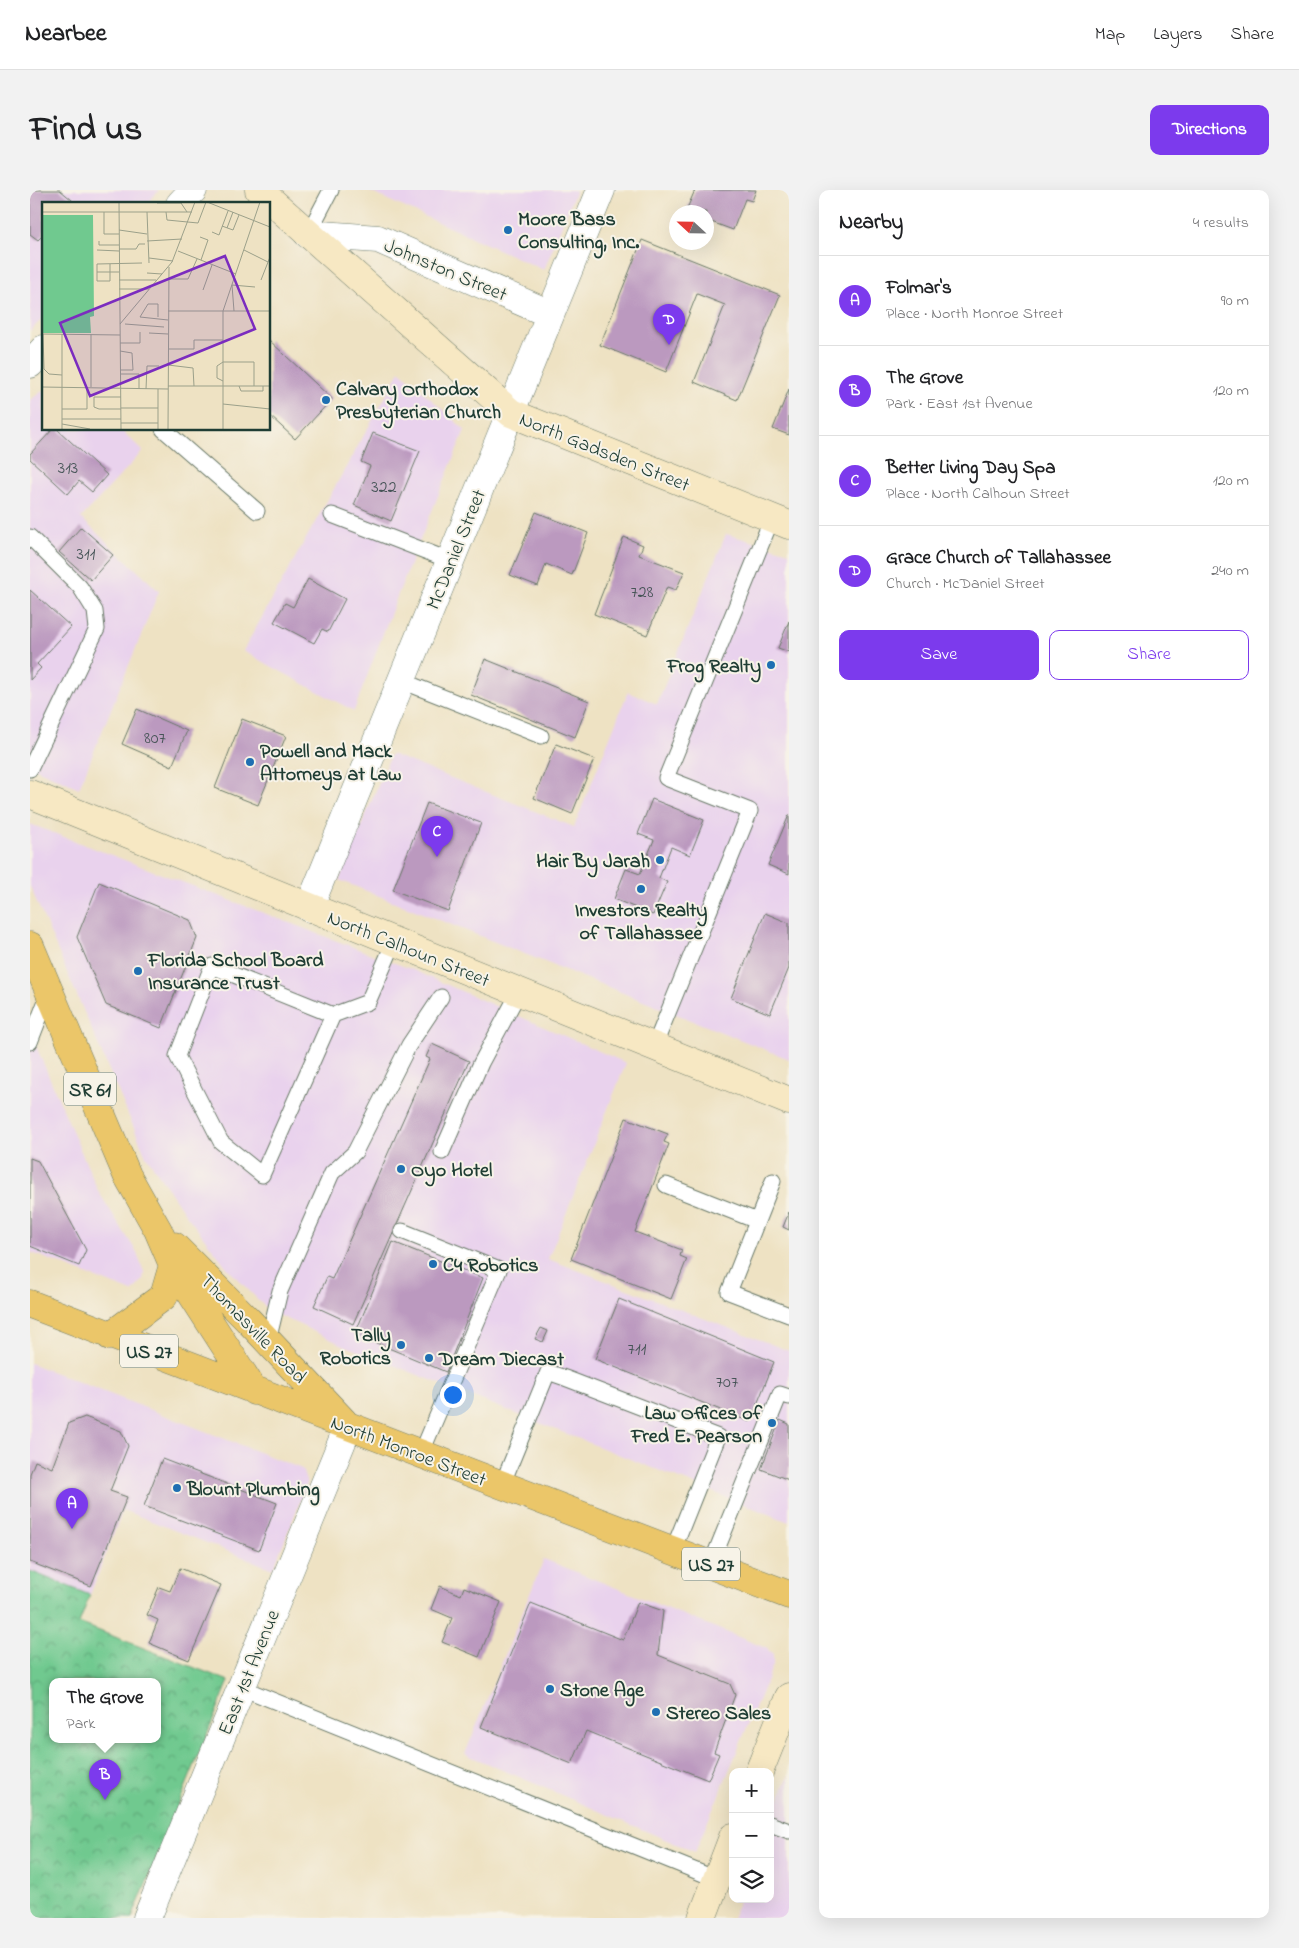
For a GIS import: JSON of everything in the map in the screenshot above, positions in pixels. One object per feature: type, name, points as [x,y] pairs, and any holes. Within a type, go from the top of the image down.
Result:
[{"type":"main road","name":"Thomasville Road","points":[[30,946],[127,1175],[158,1230],[173,1265],[254,1391]]},
{"type":"main road","name":"Thomasville Road","points":[[158,1230],[268,1341],[348,1427]]},
{"type":"main road","points":[[110,1336],[164,1296],[173,1265]]},
{"type":"main road","name":"North Monroe Street","points":[[30,1304],[789,1595]]},
{"type":"street","points":[[182,202],[192,190]]},
{"type":"street","name":"North Gadsden Street","points":[[259,190],[511,413],[780,522]]},
{"type":"street","name":"McDaniel Street","points":[[309,908],[601,190]]},
{"type":"street","name":"Johnston Street","points":[[308,234],[378,239],[550,314]]},
{"type":"street","points":[[30,364],[42,351]]},
{"type":"street","name":"North Calhoun Street","points":[[34,800],[309,908],[789,1101]]},
{"type":"street","name":"East 1st Avenue","points":[[148,1918],[348,1427]]},
{"type":"street","points":[[761,1768],[789,1697]]},
{"type":"street","points":[[707,1916],[716,1879],[729,1847]]},
{"type":"lane","points":[[308,234],[331,190]]},
{"type":"lane","points":[[164,430],[257,511]]},
{"type":"lane","points":[[332,515],[451,560]]},
{"type":"lane","points":[[654,1047],[750,811],[666,778],[780,522]]},
{"type":"lane","points":[[30,536],[80,587],[96,611],[97,628],[30,768]]},
{"type":"lane","points":[[402,681],[541,736]]},
{"type":"lane","points":[[333,1015],[262,1175],[221,1142],[177,1056],[212,966],[333,1015],[368,1002],[394,942]]},
{"type":"lane","points":[[442,1152],[481,1063],[519,992]]},
{"type":"lane","points":[[30,1042],[49,993]]},
{"type":"lane","points":[[268,1341],[280,1291],[332,1173],[355,1152],[409,1045],[441,997]]},
{"type":"lane","points":[[773,1181],[729,1292],[789,1315]]},
{"type":"lane","points":[[666,1185],[758,1221]]},
{"type":"lane","points":[[402,1231],[500,1270],[421,1454]]},
{"type":"lane","points":[[502,1485],[548,1372],[718,1437],[673,1550]]},
{"type":"lane","points":[[711,1564],[780,1394],[789,1397]]},
{"type":"lane","points":[[242,1688],[716,1879]]},
{"type":"lane","points":[[774,1825],[789,1831]]},
{"type":"shaded area","points":[[30,190],[159,190],[149,202],[42,202],[42,319],[30,331]]},
{"type":"shaded area","name":"Moore Bass Consulting, Inc.","points":[[366,190],[576,190],[544,270]]},
{"type":"shaded area","points":[[400,371],[465,430],[398,594],[354,711],[243,651]]},
{"type":"shaded area","points":[[42,391],[42,430],[121,430],[143,451],[81,518],[159,591],[79,788],[30,766],[30,400]]},
{"type":"shaded area","points":[[726,534],[789,552],[789,1059],[339,880],[391,754],[574,827],[628,692],[657,704]]},
{"type":"shaded area","points":[[30,824],[413,970],[626,1063],[548,1259],[789,1351],[789,1522],[345,1346],[268,1310],[229,1270],[184,1212],[146,1156],[30,886]]},
{"type":"shaded area","points":[[30,1032],[98,1191],[136,1251],[144,1272],[143,1280],[132,1292],[30,1252]]},
{"type":"shaded area","points":[[30,1363],[302,1469],[307,1484],[273,1569],[123,1510],[90,1595],[30,1571]]},
{"type":"shaded area","points":[[544,1559],[766,1648],[773,1654],[773,1665],[695,1852],[465,1754]]},
{"type":"shaded area","points":[[789,1775],[789,1918],[732,1918],[738,1903],[774,1903],[774,1812]]},
{"type":"green space","points":[[30,1571],[90,1595],[79,1623],[229,1681],[132,1918],[30,1918]]},
{"type":"building","points":[[30,190],[60,190],[72,200],[70,202],[42,202],[42,236],[38,240],[30,234]]},
{"type":"building","points":[[695,190],[756,190],[752,201],[745,199],[733,230],[714,223],[714,205],[689,205]]},
{"type":"building","points":[[642,240],[780,295],[737,400],[694,382],[725,305],[697,294],[666,372],[600,345]]},
{"type":"building","points":[[270,341],[332,399],[295,439],[270,416]]},
{"type":"building","points":[[789,389],[789,435],[773,429]]},
{"type":"building","points":[[52,430],[58,430],[107,475],[92,492],[79,481],[68,494],[30,459],[30,454]]},
{"type":"building","points":[[373,433],[420,451],[391,521],[354,505],[370,466],[361,462]]},
{"type":"building","points":[[536,512],[588,533],[572,575],[546,564],[538,586],[510,575]]},
{"type":"building","points":[[81,527],[113,555],[91,580],[59,552]]},
{"type":"building","points":[[624,537],[643,545],[639,555],[684,572],[676,590],[667,587],[647,635],[594,614]]},
{"type":"building","points":[[308,579],[345,599],[328,632],[322,629],[314,643],[274,622],[285,603],[293,607]]},
{"type":"building","points":[[30,590],[71,627],[37,664],[41,668],[30,680]]},
{"type":"building","points":[[789,621],[789,652],[778,648]]},
{"type":"building","points":[[485,659],[589,701],[575,737],[471,695]]},
{"type":"building","points":[[137,709],[187,731],[172,766],[122,744]]},
{"type":"building","name":"Powell and Mack Attorneys at Law","points":[[242,719],[286,736],[258,805],[215,788]]},
{"type":"building","points":[[556,744],[594,759],[572,814],[534,798]]},
{"type":"building","points":[[652,799],[704,820],[690,855],[671,847],[659,878],[667,882],[653,915],[614,899],[626,869],[640,874],[654,840],[638,834]]},
{"type":"building","points":[[427,803],[481,823],[448,911],[393,890]]},
{"type":"building","points":[[789,815],[789,874],[768,865]]},
{"type":"building","name":"Florida School Board Insurance Trust","points":[[99,882],[190,920],[197,938],[161,1028],[106,1005],[77,937]]},
{"type":"building","points":[[765,913],[789,923],[789,968],[770,1014],[731,998]]},
{"type":"building","name":"Oyo Hotel","points":[[432,1044],[469,1061],[353,1324],[314,1306],[327,1277],[332,1279],[430,1059],[426,1057]]},
{"type":"building","points":[[626,1118],[668,1134],[664,1142],[669,1144],[635,1232],[682,1250],[680,1256],[687,1259],[671,1299],[571,1259]]},
{"type":"building","points":[[30,1158],[38,1161],[86,1250],[79,1266],[30,1246]]},
{"type":"building","points":[[789,1212],[789,1230],[783,1227]]},
{"type":"building","points":[[393,1242],[483,1278],[446,1372],[355,1334]]},
{"type":"building","points":[[619,1299],[774,1362],[750,1422],[595,1359]]},
{"type":"building","points":[[541,1328],[548,1331],[543,1342],[535,1339]]},
{"type":"building","points":[[85,1417],[121,1431],[128,1446],[110,1491],[127,1497],[91,1586],[30,1562],[30,1474],[35,1461],[52,1468],[69,1423]]},
{"type":"building","points":[[780,1420],[789,1424],[789,1480],[761,1469]]},
{"type":"building","points":[[162,1459],[277,1503],[259,1550],[144,1506]]},
{"type":"building","points":[[180,1568],[221,1585],[189,1660],[149,1643],[158,1620],[147,1615],[159,1587],[170,1591]]},
{"type":"building","points":[[440,1586],[461,1595],[464,1587],[501,1602],[479,1657],[442,1642],[452,1618],[431,1609]]},
{"type":"building","points":[[638,1602],[663,1611],[658,1655],[730,1684],[735,1695],[714,1752],[719,1754],[708,1780],[586,1731],[572,1764],[481,1727],[531,1603],[623,1640]]},
{"type":"place","name":"Moore Bass Consulting, Inc.","points":[[508,230]]},
{"type":"place","name":"Grace Church of Tallahassee","points":[[669,345]]},
{"type":"place","name":"Calvary Orthodox Presbyterian Church","points":[[326,400]]},
{"type":"place","name":"Frog Realty","points":[[771,665]]},
{"type":"place","name":"Powell and Mack Attorneys at Law","points":[[250,762]]},
{"type":"place","name":"Better Living Day Spa","points":[[437,857]]},
{"type":"place","name":"Hair By Jarah","points":[[660,860]]},
{"type":"place","name":"Investors Realty of Tallahassee","points":[[641,889]]},
{"type":"place","name":"Florida School Board Insurance Trust","points":[[138,971]]},
{"type":"place","name":"Oyo Hotel","points":[[401,1169]]},
{"type":"place","name":"C4 Robotics","points":[[433,1264]]},
{"type":"place","name":"Tally Robotics","points":[[401,1345]]},
{"type":"place","name":"Dream Diecast","points":[[429,1358]]},
{"type":"place","name":"Law Offices of Fred E. Pearson","points":[[772,1423]]},
{"type":"place","name":"Blount Plumbing","points":[[177,1488]]},
{"type":"place","name":"Folmar's","points":[[72,1529]]},
{"type":"place","name":"Stone Age","points":[[550,1689]]},
{"type":"place","name":"Stereo Sales","points":[[656,1712]]},
{"type":"place","name":"The Grove","points":[[105,1800]]}]
